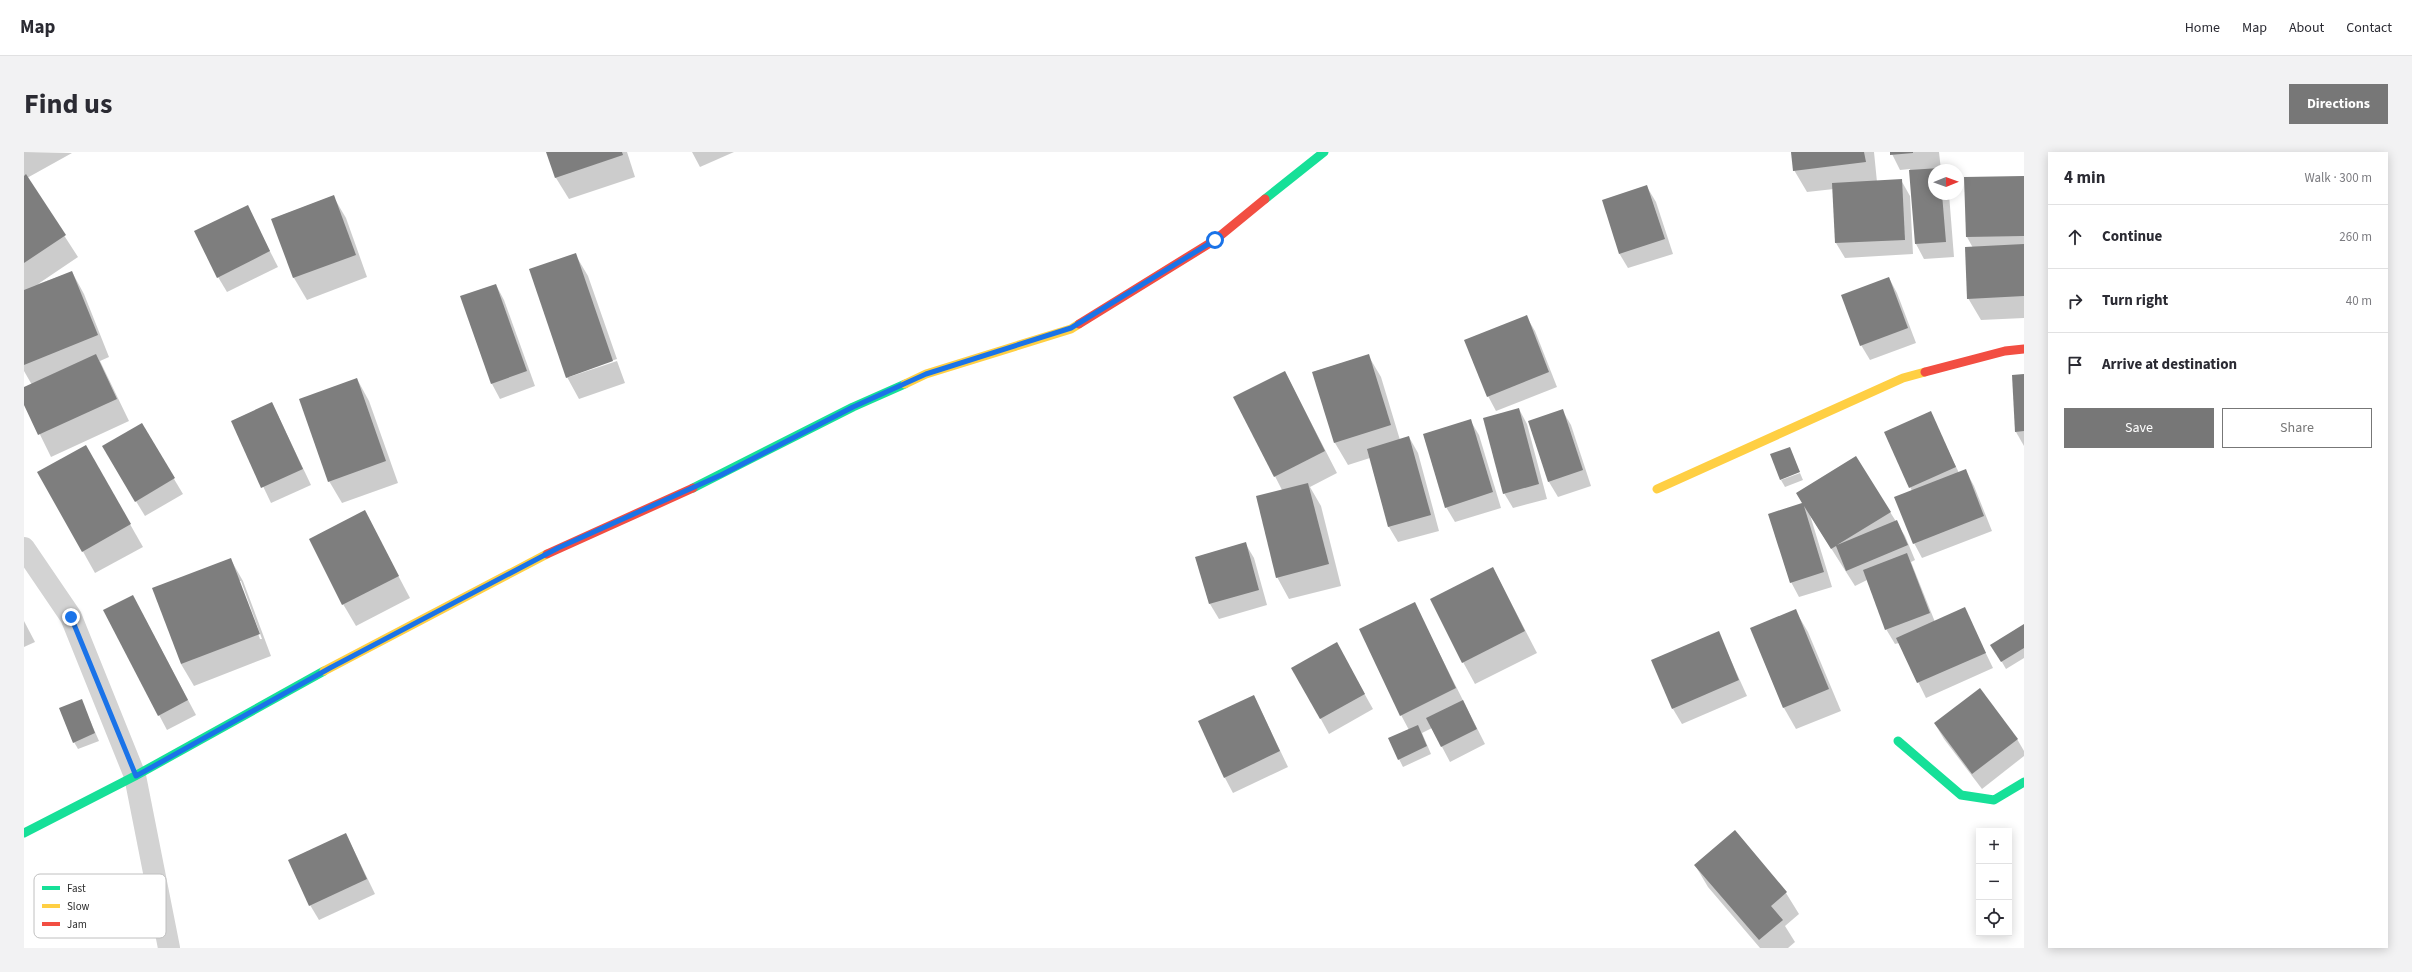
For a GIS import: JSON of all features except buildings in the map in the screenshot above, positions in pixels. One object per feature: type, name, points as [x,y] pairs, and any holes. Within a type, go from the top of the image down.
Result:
[{"type":"street","points":[[24,833],[136,776],[330,668],[558,548],[721,475],[853,407],[926,374],[1071,328],[1215,240],[1324,152]]},
{"type":"street","points":[[1657,488],[1903,378],[2005,351],[2024,349]]},
{"type":"street","points":[[24,548],[71,617],[136,776],[155,874]]},
{"type":"street","points":[[1898,741],[1962,795],[1994,800],[2024,782]]},
{"type":"street","points":[[166,932],[169,948]]},
{"type":"traffic: fast","points":[[1265,199],[1324,152]]},
{"type":"traffic: fast","points":[[693,488],[853,407],[905,384]]},
{"type":"traffic: fast","points":[[24,833],[135,776],[324,671]]},
{"type":"traffic: fast","points":[[1898,741],[1961,795],[1994,800],[2024,782]]},
{"type":"traffic: slow","points":[[905,384],[926,374],[1071,329],[1079,324]]},
{"type":"traffic: slow","points":[[1657,489],[1903,378],[1925,372]]},
{"type":"traffic: slow","points":[[324,671],[547,554]]},
{"type":"traffic: jam","points":[[1079,324],[1215,240],[1265,199]]},
{"type":"traffic: jam","points":[[1925,372],[2005,351],[2024,349]]},
{"type":"traffic: jam","points":[[547,554],[693,488]]},
{"type":"route","points":[[71,617],[136,776],[330,668],[558,548],[721,475],[853,407],[926,374],[1071,328],[1215,240]]}]
